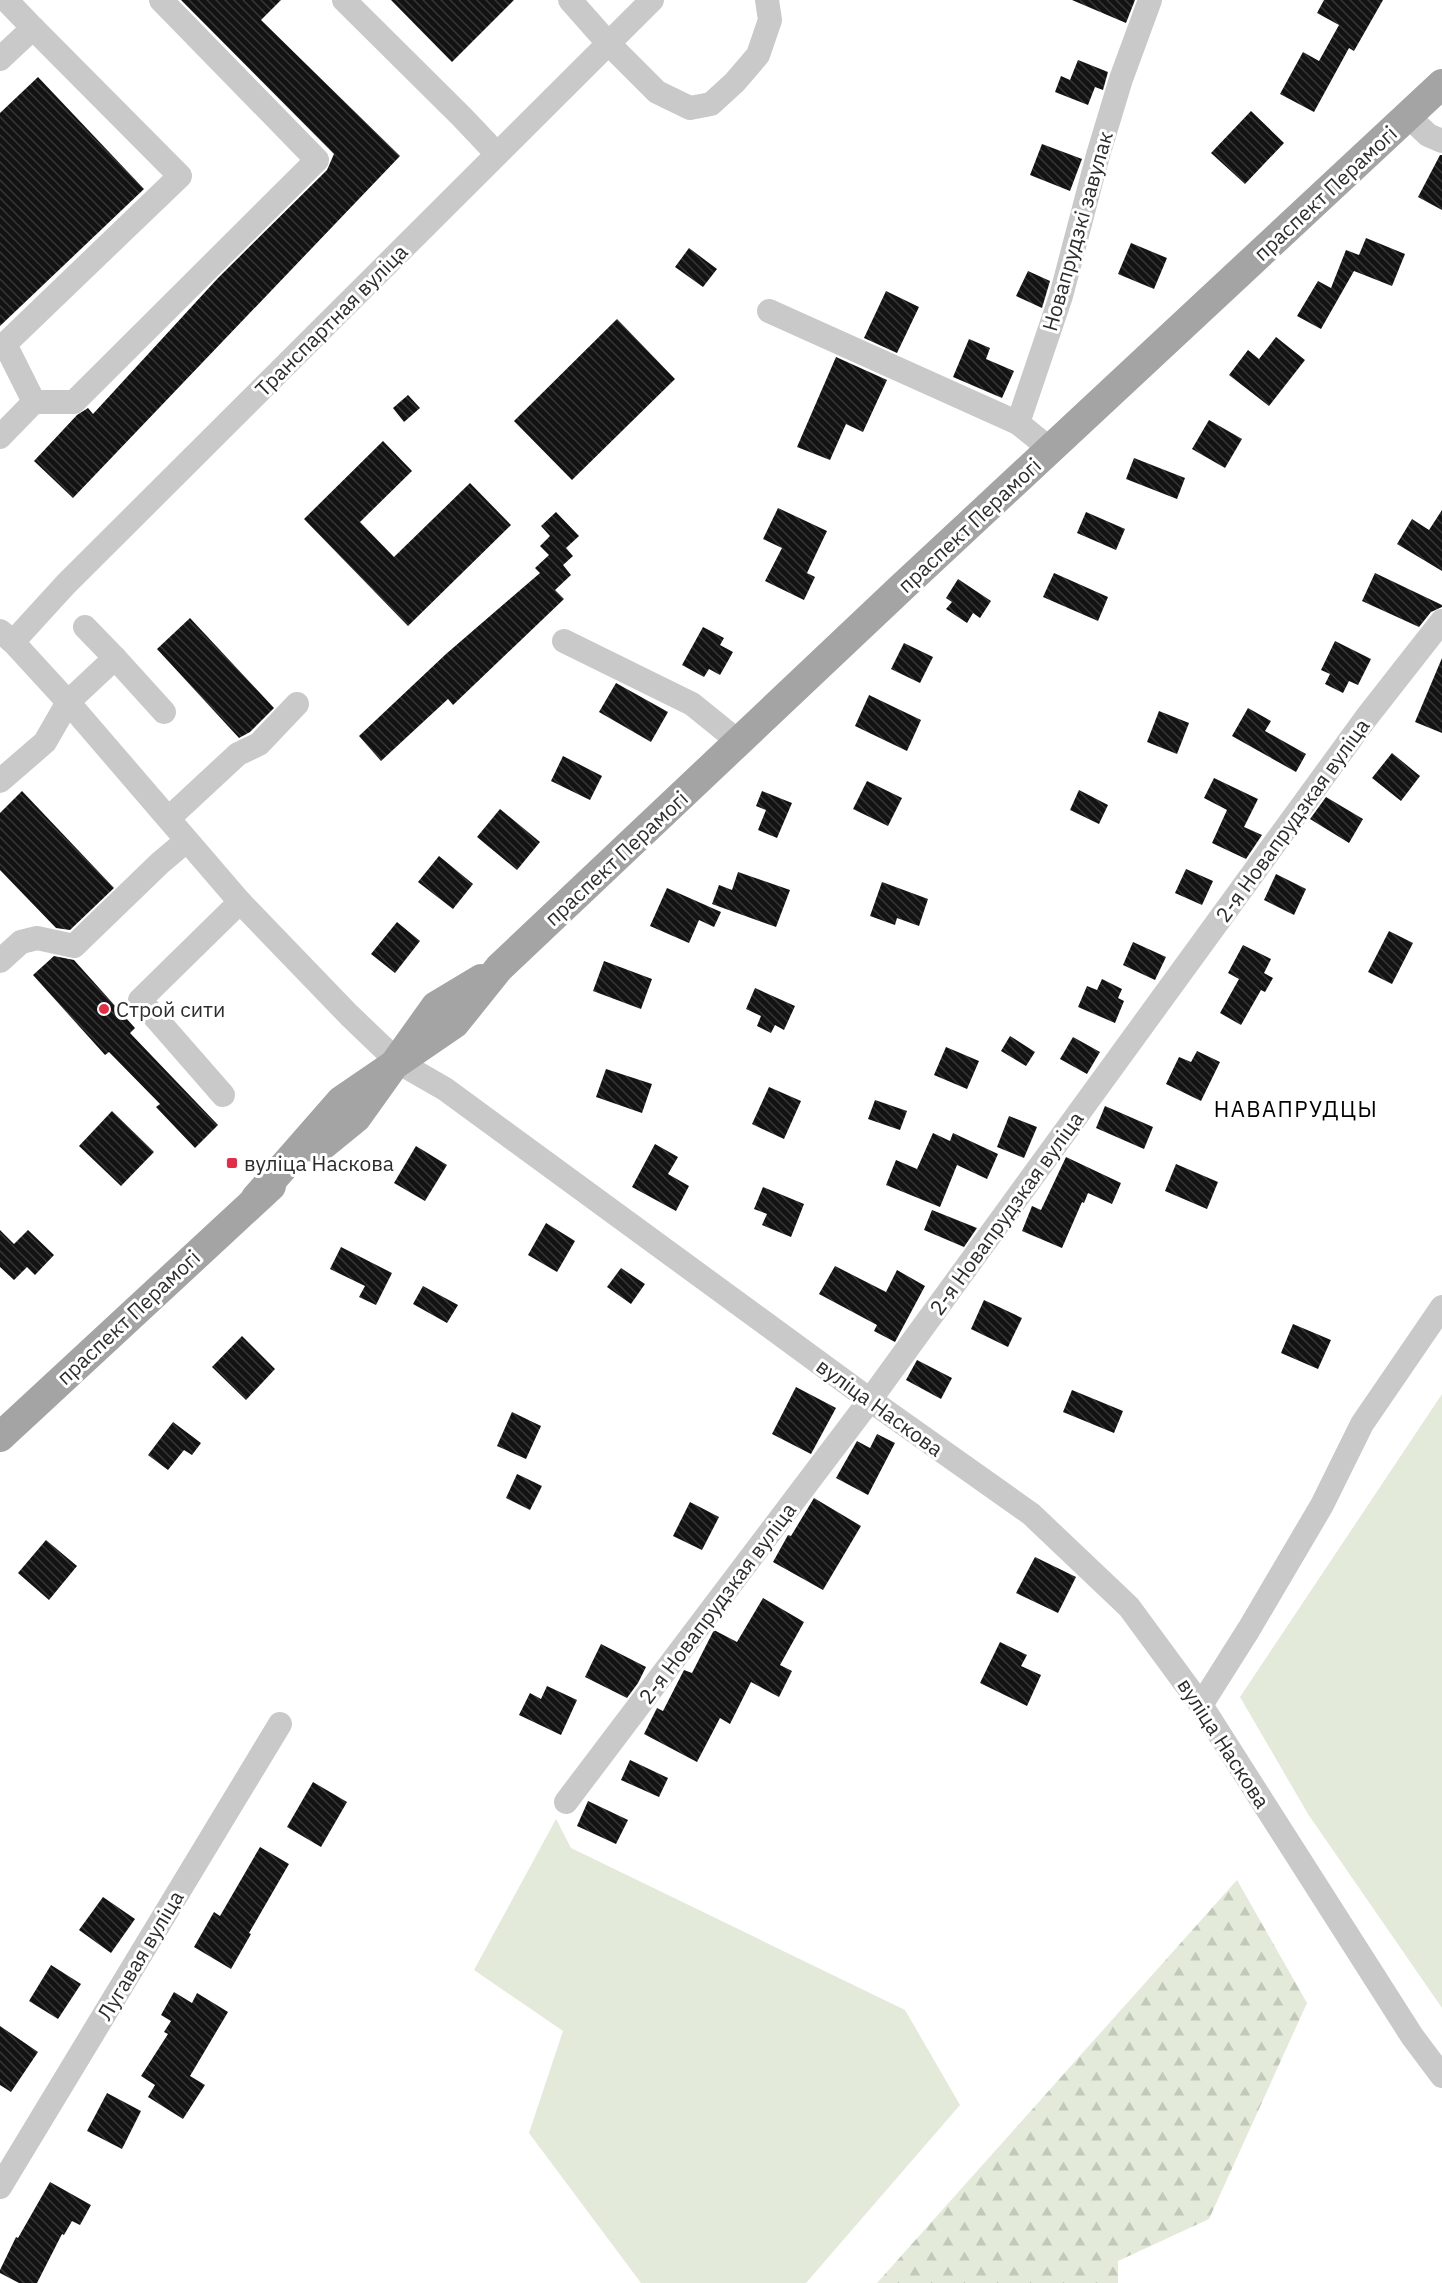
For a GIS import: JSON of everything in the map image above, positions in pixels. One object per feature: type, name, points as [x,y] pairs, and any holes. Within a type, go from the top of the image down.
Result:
[{"type":"main road","name":"праспект Перамогі","points":[[0,1437],[256,1198],[356,1118],[398,1062],[456,1023],[500,968],[1050,449],[1442,84]]},
{"type":"street","points":[[6,0],[180,176],[5,344],[33,402]]},
{"type":"street","points":[[0,436],[33,402],[74,402],[317,160],[161,0]]},
{"type":"street","points":[[344,0],[497,154]]},
{"type":"street","points":[[570,0],[608,43],[657,92],[690,108],[711,104],[735,82],[758,55],[770,20],[767,0]]},
{"type":"street","name":"Транспартная вуліца","points":[[4,639],[66,584],[652,0]]},
{"type":"street","name":"Новапрудзкі завулак","points":[[1018,423],[1061,296],[1098,155],[1118,90],[1150,0]]},
{"type":"street","points":[[0,58],[33,28]]},
{"type":"street","points":[[1408,116],[1428,135],[1442,141]]},
{"type":"street","points":[[769,311],[1018,423],[1050,449]]},
{"type":"street","name":"2-я Новапрудзкая вуліца","points":[[566,1802],[870,1400],[1366,718],[1442,621]]},
{"type":"street","points":[[86,627],[164,712]]},
{"type":"street","name":"вуліца Наскова","points":[[4,639],[68,702],[169,818],[186,842],[240,902],[349,1016],[398,1062],[445,1089],[870,1400],[1031,1514],[1129,1607],[1201,1705],[1412,2037],[1442,2076]]},
{"type":"street","points":[[564,641],[692,704],[739,742]]},
{"type":"street","points":[[0,781],[45,742],[68,702],[115,658]]},
{"type":"street","points":[[169,818],[238,754],[259,744],[297,704]]},
{"type":"street","points":[[0,962],[21,942],[37,938],[74,946],[160,863],[186,842]]},
{"type":"street","points":[[223,1095],[140,1000],[240,902]]},
{"type":"street","points":[[1201,1705],[1322,1505],[1362,1424],[1442,1307]]},
{"type":"street","name":"Лугавая вуліца","points":[[0,2187],[279,1724]]},
{"type":"green space","points":[[1442,1394],[1442,2008],[1308,1814],[1240,1697]]},
{"type":"green space","points":[[556,1819],[571,1848],[905,2010],[960,2105],[806,2283],[641,2283],[529,2133],[563,2031],[474,1970]]},
{"type":"green space","points":[[1237,1880],[1307,2003],[1209,2219],[1118,2261],[1118,2283],[877,2283]]},
{"type":"building","points":[[181,0],[281,0],[261,20],[400,156],[73,498],[34,461],[77,415],[88,408],[93,414],[218,278],[327,170],[334,154]]},
{"type":"building","points":[[391,0],[514,0],[452,62]]},
{"type":"building","points":[[1072,0],[1135,0],[1126,23]]},
{"type":"building","points":[[1324,0],[1383,0],[1354,51],[1349,48],[1314,112],[1280,94],[1303,52],[1319,61],[1339,25],[1317,13]]},
{"type":"building","points":[[1078,60],[1108,72],[1103,90],[1095,87],[1088,105],[1055,92],[1061,76],[1070,80]]},
{"type":"building","points":[[38,77],[144,189],[0,326],[0,113]]},
{"type":"building","points":[[1251,111],[1284,143],[1245,184],[1211,153]]},
{"type":"building","points":[[1042,144],[1082,159],[1070,191],[1030,175]]},
{"type":"building","points":[[1442,155],[1442,210],[1418,197]]},
{"type":"building","points":[[1366,238],[1405,254],[1392,286],[1354,271],[1321,329],[1297,316],[1318,281],[1331,288],[1346,250],[1359,255]]},
{"type":"building","points":[[1131,243],[1167,258],[1154,289],[1118,274]]},
{"type":"building","points":[[689,248],[717,269],[703,287],[675,267]]},
{"type":"building","points":[[1028,271],[1050,281],[1042,308],[1016,296]]},
{"type":"building","points":[[886,291],[919,307],[897,353],[864,338]]},
{"type":"building","points":[[617,319],[675,379],[572,480],[514,421]]},
{"type":"building","points":[[1276,337],[1305,360],[1269,406],[1229,375],[1248,350],[1259,359]]},
{"type":"building","points":[[969,339],[990,348],[986,359],[1014,371],[1002,398],[953,377]]},
{"type":"building","points":[[836,357],[887,380],[863,432],[846,424],[830,460],[797,447]]},
{"type":"building","points":[[408,395],[420,408],[404,422],[393,408]]},
{"type":"building","points":[[1209,420],[1242,439],[1225,468],[1192,449]]},
{"type":"building","points":[[383,441],[412,471],[360,522],[394,557],[470,483],[511,525],[408,626],[304,519]]},
{"type":"building","points":[[1134,458],[1185,478],[1177,499],[1126,479]]},
{"type":"building","points":[[778,508],[827,531],[807,573],[815,577],[804,600],[765,581],[782,548],[763,539]]},
{"type":"building","points":[[1442,510],[1442,571],[1397,544],[1412,519],[1429,530]]},
{"type":"building","points":[[556,512],[579,536],[566,548],[573,556],[563,565],[571,575],[555,590],[564,599],[453,705],[448,699],[381,761],[359,736],[446,654],[540,573],[535,568],[549,555],[540,546],[550,536],[541,526]]},
{"type":"building","points":[[1086,512],[1125,529],[1116,550],[1077,533]]},
{"type":"building","points":[[1054,573],[1108,597],[1098,621],[1043,597]]},
{"type":"building","points":[[1375,573],[1442,607],[1431,612],[1419,627],[1362,601]]},
{"type":"building","points":[[958,579],[991,601],[980,618],[973,613],[967,623],[946,609],[952,602],[946,598]]},
{"type":"building","points":[[190,618],[274,708],[250,732],[239,738],[157,649]]},
{"type":"building","points":[[703,627],[724,638],[720,645],[733,652],[720,675],[709,669],[704,677],[682,665]]},
{"type":"building","points":[[1335,641],[1371,659],[1358,685],[1349,681],[1343,693],[1325,684],[1330,674],[1321,670]]},
{"type":"building","points":[[904,643],[933,657],[920,683],[891,669]]},
{"type":"building","points":[[1442,658],[1442,733],[1415,722]]},
{"type":"building","points":[[616,683],[668,712],[651,742],[599,712]]},
{"type":"building","points":[[869,695],[921,720],[907,751],[855,726]]},
{"type":"building","points":[[1248,708],[1271,721],[1265,731],[1306,754],[1296,772],[1232,736]]},
{"type":"building","points":[[1159,711],[1189,723],[1177,754],[1147,742]]},
{"type":"building","points":[[1392,753],[1420,776],[1401,801],[1372,778]]},
{"type":"building","points":[[563,756],[602,776],[590,800],[551,781]]},
{"type":"building","points":[[1214,778],[1258,799],[1244,827],[1262,835],[1246,859],[1212,843],[1227,810],[1204,798]]},
{"type":"building","points":[[867,781],[902,798],[888,826],[853,809]]},
{"type":"building","points":[[1079,790],[1108,805],[1099,824],[1070,810]]},
{"type":"building","points":[[22,791],[114,888],[70,930],[56,928],[0,870],[0,813]]},
{"type":"building","points":[[762,791],[792,803],[777,838],[758,830],[766,810],[756,806]]},
{"type":"building","points":[[1326,797],[1363,819],[1349,843],[1310,819]]},
{"type":"building","points":[[500,809],[540,842],[517,870],[477,837]]},
{"type":"building","points":[[439,856],[473,884],[453,909],[418,882]]},
{"type":"building","points":[[1186,869],[1213,881],[1202,905],[1175,893]]},
{"type":"building","points":[[738,872],[790,890],[776,927],[712,904],[719,885],[732,890]]},
{"type":"building","points":[[1276,874],[1306,889],[1294,915],[1264,900]]},
{"type":"building","points":[[882,882],[928,899],[919,926],[897,918],[895,925],[870,916]]},
{"type":"building","points":[[667,888],[721,912],[714,927],[699,920],[689,943],[650,926]]},
{"type":"building","points":[[397,922],[420,941],[395,973],[371,954]]},
{"type":"building","points":[[1389,931],[1413,943],[1392,984],[1368,972]]},
{"type":"building","points":[[1133,942],[1166,957],[1155,980],[1123,965]]},
{"type":"building","points":[[1243,945],[1271,959],[1264,973],[1273,978],[1265,992],[1261,990],[1241,1025],[1220,1013],[1239,979],[1228,973]]},
{"type":"building","points":[[54,956],[74,960],[135,1028],[130,1033],[218,1125],[195,1148],[156,1107],[160,1104],[109,1052],[105,1055],[33,975]]},
{"type":"building","points":[[604,961],[652,979],[641,1009],[593,991]]},
{"type":"building","points":[[1102,979],[1122,989],[1118,998],[1124,1001],[1115,1023],[1078,1007],[1087,986],[1097,990]]},
{"type":"building","points":[[755,988],[795,1006],[784,1030],[775,1025],[771,1033],[757,1026],[761,1016],[746,1009]]},
{"type":"building","points":[[1010,1036],[1035,1052],[1026,1066],[1001,1051]]},
{"type":"building","points":[[1073,1037],[1100,1052],[1087,1074],[1060,1059]]},
{"type":"building","points":[[946,1047],[979,1061],[967,1089],[934,1075]]},
{"type":"building","points":[[1197,1051],[1220,1062],[1201,1101],[1166,1084],[1179,1057],[1191,1062]]},
{"type":"building","points":[[606,1069],[652,1084],[642,1113],[596,1097]]},
{"type":"building","points":[[769,1087],[801,1101],[784,1139],[752,1124]]},
{"type":"building","points":[[875,1100],[907,1111],[900,1130],[868,1119]]},
{"type":"building","points":[[1105,1106],[1153,1127],[1144,1149],[1096,1128]]},
{"type":"building","points":[[112,1111],[154,1152],[121,1186],[79,1146]]},
{"type":"building","points":[[1009,1116],[1037,1127],[1024,1158],[997,1147]]},
{"type":"building","points":[[933,1133],[950,1141],[953,1133],[998,1154],[987,1179],[957,1165],[940,1207],[886,1185],[896,1160],[917,1169]]},
{"type":"building","points":[[655,1144],[678,1157],[668,1174],[689,1186],[676,1211],[632,1187]]},
{"type":"building","points":[[416,1146],[447,1165],[425,1201],[394,1183]]},
{"type":"building","points":[[1066,1157],[1121,1183],[1112,1204],[1088,1193],[1062,1248],[1022,1231],[1032,1206],[1041,1210]]},
{"type":"building","points":[[1176,1164],[1218,1182],[1207,1209],[1165,1191]]},
{"type":"building","points":[[763,1187],[804,1204],[791,1237],[762,1225],[767,1214],[754,1209]]},
{"type":"building","points":[[932,1210],[977,1228],[964,1247],[924,1230]]},
{"type":"building","points":[[546,1223],[575,1241],[557,1272],[528,1255]]},
{"type":"building","points":[[0,1230],[14,1244],[28,1230],[54,1255],[35,1275],[27,1267],[14,1280],[0,1267]]},
{"type":"building","points":[[341,1247],[392,1273],[376,1305],[359,1297],[365,1286],[330,1269]]},
{"type":"building","points":[[835,1266],[886,1292],[897,1270],[925,1286],[895,1342],[874,1331],[877,1325],[819,1294]]},
{"type":"building","points":[[621,1268],[645,1284],[631,1304],[607,1287]]},
{"type":"building","points":[[423,1286],[458,1305],[447,1323],[413,1304]]},
{"type":"building","points":[[984,1300],[1022,1318],[1008,1347],[971,1329]]},
{"type":"building","points":[[1293,1324],[1331,1340],[1318,1369],[1281,1353]]},
{"type":"building","points":[[242,1336],[275,1369],[246,1400],[212,1367]]},
{"type":"building","points":[[917,1360],[952,1378],[941,1399],[906,1380]]},
{"type":"building","points":[[796,1387],[836,1408],[811,1454],[772,1434]]},
{"type":"building","points":[[1072,1390],[1123,1411],[1114,1433],[1063,1412]]},
{"type":"building","points":[[512,1412],[541,1426],[526,1459],[497,1446]]},
{"type":"building","points":[[173,1422],[201,1443],[192,1455],[184,1450],[168,1470],[148,1455]]},
{"type":"building","points":[[877,1434],[895,1443],[868,1495],[836,1478],[857,1441],[870,1448]]},
{"type":"building","points":[[517,1474],[542,1486],[530,1510],[506,1498]]},
{"type":"building","points":[[814,1498],[861,1526],[823,1590],[773,1562],[788,1535],[791,1536]]},
{"type":"building","points":[[690,1502],[719,1517],[702,1550],[673,1536]]},
{"type":"building","points":[[46,1540],[77,1566],[49,1600],[18,1573]]},
{"type":"building","points":[[1035,1557],[1076,1577],[1058,1613],[1016,1593]]},
{"type":"building","points":[[763,1598],[804,1622],[780,1665],[792,1671],[779,1697],[751,1682],[730,1724],[720,1718],[697,1762],[644,1734],[657,1708],[663,1711],[684,1670],[692,1673],[714,1630],[737,1642]]},
{"type":"building","points":[[1000,1642],[1027,1655],[1021,1666],[1041,1675],[1027,1706],[980,1683]]},
{"type":"building","points":[[601,1644],[646,1667],[627,1698],[585,1677]]},
{"type":"building","points":[[547,1686],[577,1700],[561,1735],[519,1715],[530,1693],[541,1699]]},
{"type":"building","points":[[630,1760],[668,1778],[659,1797],[621,1780]]},
{"type":"building","points":[[313,1782],[347,1802],[321,1847],[287,1827]]},
{"type":"building","points":[[588,1801],[628,1820],[616,1844],[577,1826]]},
{"type":"building","points":[[260,1847],[289,1864],[231,1969],[194,1947],[214,1912],[220,1916]]},
{"type":"building","points":[[103,1897],[135,1919],[111,1953],[79,1930]]},
{"type":"building","points":[[51,1965],[81,1984],[58,2019],[29,2001]]},
{"type":"building","points":[[174,1992],[192,2003],[197,1993],[228,2012],[190,2076],[205,2085],[183,2119],[148,2097],[155,2085],[141,2076],[168,2034],[164,2032],[171,2021],[161,2015]]},
{"type":"building","points":[[0,2026],[38,2052],[11,2092],[0,2085]]},
{"type":"building","points":[[107,2093],[141,2111],[122,2149],[87,2131]]},
{"type":"building","points":[[50,2182],[91,2205],[80,2225],[72,2221],[64,2235],[62,2234],[37,2283],[19,2283],[0,2273],[0,2270],[16,2237],[18,2238]]},
{"type":"place","name":"Строй сити","points":[[104,1009]]},
{"type":"place","name":"вуліца Наскова","points":[[232,1163]]},
{"type":"district","name":"НАВАПРУДЦЫ","points":[[1296,1108]]}]
